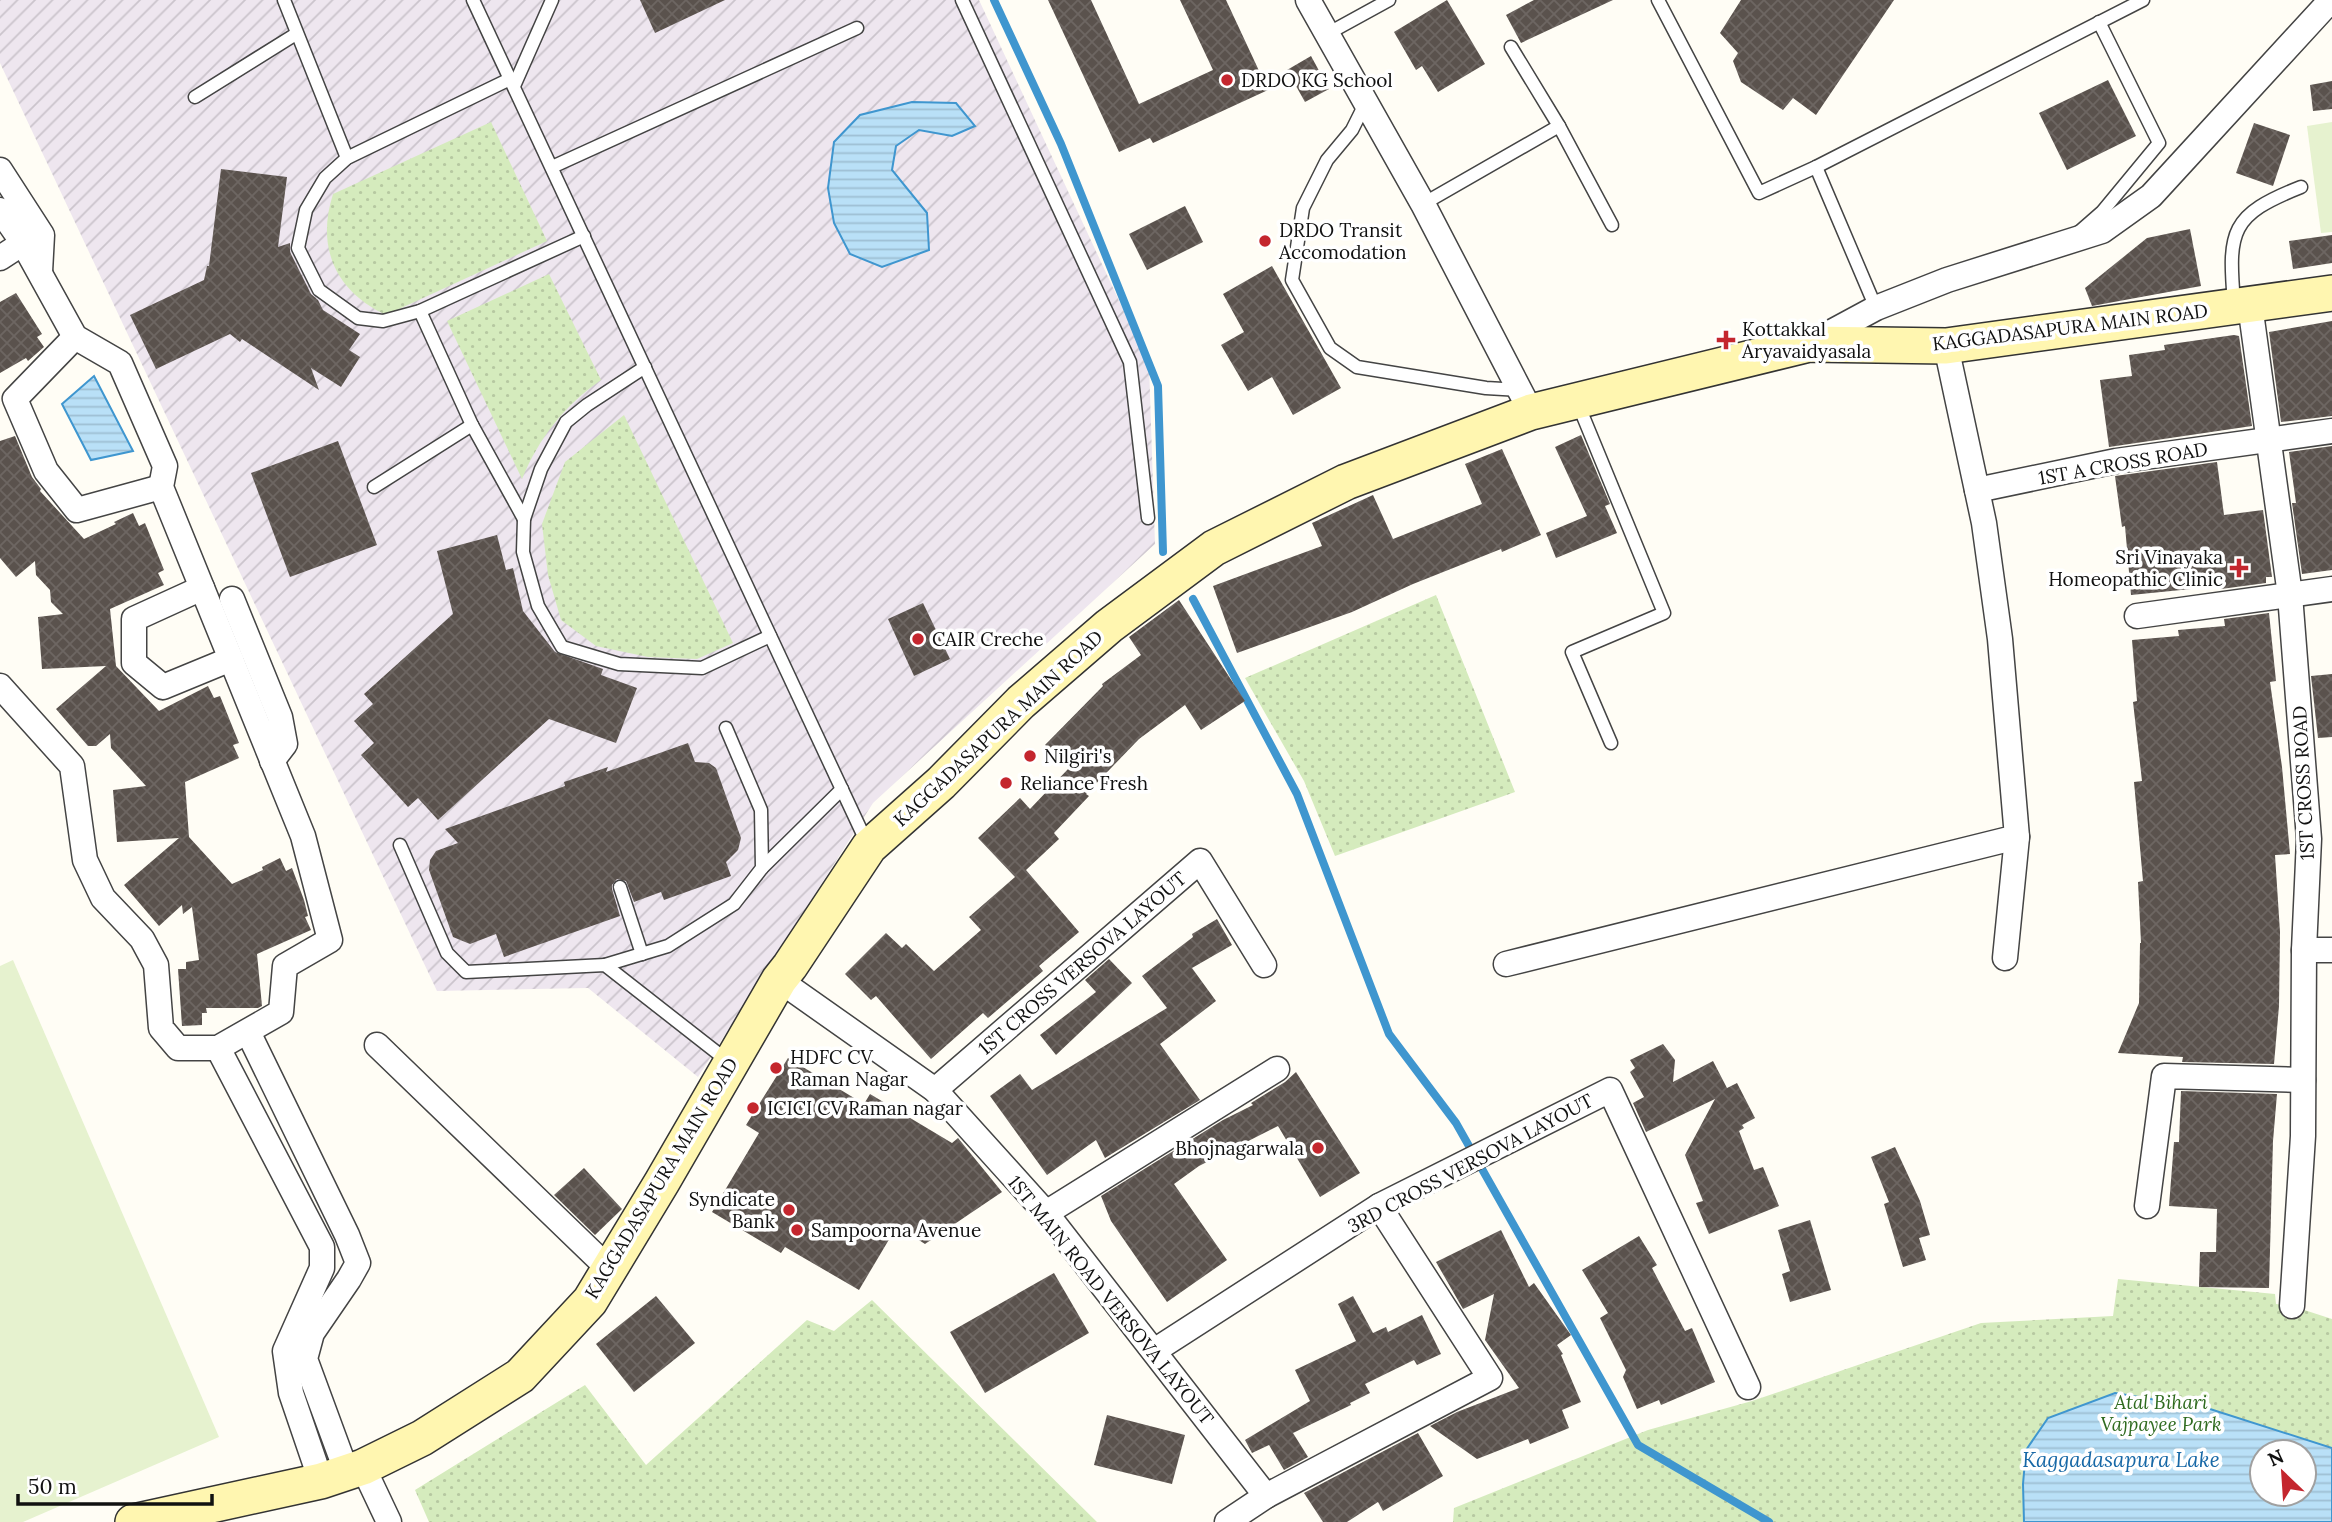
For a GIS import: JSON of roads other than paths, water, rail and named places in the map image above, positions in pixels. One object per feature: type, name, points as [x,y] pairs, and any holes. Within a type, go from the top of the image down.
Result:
[{"type":"main road","name":"KAGGADASAPURA MAIN ROAD","points":[[132,1522],[344,1474],[422,1438],[520,1376],[590,1301],[779,981],[869,847],[941,783],[1021,702],[1109,626],[1214,548],[1346,482],[1526,401],[1577,401],[1809,344],[1947,346],[2332,293]]},
{"type":"street","points":[[1308,0],[1423,204],[1526,401]]},
{"type":"street","points":[[1809,344],[1876,308],[1947,280],[2102,232],[2151,196],[2331,0]]},
{"type":"street","points":[[0,170],[42,235],[40,273]]},
{"type":"street","points":[[0,210],[23,243],[75,337],[120,363],[165,466],[161,487],[303,836],[330,940],[285,966],[281,1012],[218,1048],[178,1048],[161,1028],[156,965],[142,939],[103,898],[85,859],[72,766],[0,685]]},
{"type":"street","points":[[0,258],[23,243]]},
{"type":"street","name":"1ST CROSS ROAD","points":[[2242,306],[2269,440],[2290,595],[2309,839],[2304,950],[2303,1136],[2292,1306]]},
{"type":"street","points":[[75,337],[15,399],[46,471],[78,510],[161,487]]},
{"type":"street","points":[[1947,346],[1977,490],[2000,639],[2017,837],[2005,958]]},
{"type":"street","name":"1ST A CROSS ROAD","points":[[1977,490],[2116,461],[2332,431]]},
{"type":"street","points":[[202,588],[134,619],[134,663],[163,687],[231,659]]},
{"type":"street","points":[[2137,616],[2332,589]]},
{"type":"street","points":[[232,599],[280,717],[285,744],[272,761]]},
{"type":"street","points":[[1506,964],[2017,837]]},
{"type":"street","name":"1ST CROSS VERSOVA LAYOUT","points":[[935,1090],[1200,861],[1264,965]]},
{"type":"street","points":[[2304,950],[2332,950]]},
{"type":"street","name":"1ST MAIN ROAD VERSOVA LAYOUT","points":[[779,981],[935,1090],[1046,1213],[1266,1496]]},
{"type":"street","points":[[248,1032],[347,1235],[358,1263],[312,1333],[305,1359],[344,1474]]},
{"type":"street","points":[[377,1045],[609,1269]]},
{"type":"street","points":[[218,1048],[321,1247],[322,1268],[285,1350],[291,1392],[344,1474],[389,1522]]},
{"type":"street","points":[[1046,1213],[1277,1069]]},
{"type":"street","points":[[2147,1206],[2164,1076],[2303,1080]]},
{"type":"street","name":"3RD CROSS VERSOVA LAYOUT","points":[[1154,1351],[1379,1206],[1610,1090],[1748,1387]]},
{"type":"street","points":[[1227,1522],[1266,1496],[1490,1378],[1379,1206]]},
{"type":"lane","points":[[284,0],[347,158]]},
{"type":"lane","points":[[473,0],[869,847]]},
{"type":"lane","points":[[552,0],[512,83],[347,158],[325,178],[306,210],[298,248],[318,290],[358,318],[383,321],[420,311],[584,236]]},
{"type":"lane","points":[[962,0],[1130,362],[1148,517]]},
{"type":"lane","points":[[1327,34],[1390,0]]},
{"type":"lane","points":[[1658,0],[1759,193],[1816,167],[2143,0]]},
{"type":"lane","points":[[2067,243],[2102,212],[2159,143],[2099,22]]},
{"type":"lane","points":[[552,167],[858,28]]},
{"type":"lane","points":[[195,97],[296,34]]},
{"type":"lane","points":[[1511,47],[1559,126],[1612,225]]},
{"type":"lane","points":[[1366,102],[1352,130],[1327,160],[1303,208],[1292,280],[1330,348],[1357,367],[1486,388],[1526,401]]},
{"type":"lane","points":[[1423,204],[1559,126]]},
{"type":"lane","points":[[1816,167],[1876,308]]},
{"type":"lane","points":[[2242,306],[2231,252],[2236,232],[2253,210],[2301,187]]},
{"type":"lane","points":[[420,311],[472,425],[524,519]]},
{"type":"lane","points":[[645,367],[566,422],[541,470],[524,519],[523,552],[538,606],[562,646],[619,664],[702,668],[770,636]]},
{"type":"lane","points":[[1577,401],[1664,612],[1572,652],[1611,743]]},
{"type":"lane","points":[[374,487],[472,425]]},
{"type":"lane","points":[[726,729],[761,810],[762,867]]},
{"type":"lane","points":[[400,845],[447,953],[466,972],[605,965],[668,946],[734,904],[762,867],[842,789]]},
{"type":"lane","points":[[620,887],[642,954]]},
{"type":"lane","points":[[605,965],[729,1063]]},
{"type":"water","points":[[912,102],[956,103],[975,126],[952,136],[919,130],[896,146],[892,170],[927,213],[929,250],[882,267],[850,254],[834,223],[828,188],[834,142],[860,115]]},
{"type":"water","points":[[94,376],[133,451],[91,460],[62,404]]},
{"type":"water","name":"Kaggadasapura Lake","points":[[2115,1393],[2210,1409],[2301,1438],[2248,1438],[2248,1508],[2318,1508],[2318,1444],[2332,1448],[2332,1522],[2024,1522],[2026,1450],[2048,1418]]},
{"type":"waterway","points":[[994,0],[1061,144],[1158,386],[1163,552]]},
{"type":"waterway","points":[[1193,599],[1297,794],[1389,1034],[1456,1123],[1638,1445],[1769,1522]]},
{"type":"place","name":"DRDO KG School","points":[[1227,80]]},
{"type":"place","name":"DRDO Transit Accomodation","points":[[1265,241]]},
{"type":"place","name":"Kottakkal Aryavaidyasala","points":[[1726,340]]},
{"type":"place","name":"Sri Vinayaka Homeopathic Clinic","points":[[2239,568]]},
{"type":"place","name":"CAIR Creche","points":[[918,639]]},
{"type":"place","name":"Nilgiri's","points":[[1030,756]]},
{"type":"place","name":"Reliance Fresh","points":[[1006,783]]},
{"type":"place","name":"HDFC CV Raman Nagar","points":[[776,1068]]},
{"type":"place","name":"ICICI CV Raman nagar","points":[[753,1108]]},
{"type":"place","name":"Bhojnagarwala","points":[[1318,1148]]},
{"type":"place","name":"Syndicate Bank","points":[[789,1210]]},
{"type":"place","name":"Sampoorna Avenue","points":[[797,1230]]},
{"type":"park label","name":"Atal Bihari Vajpayee Park","points":[[2161,1413]]}]
